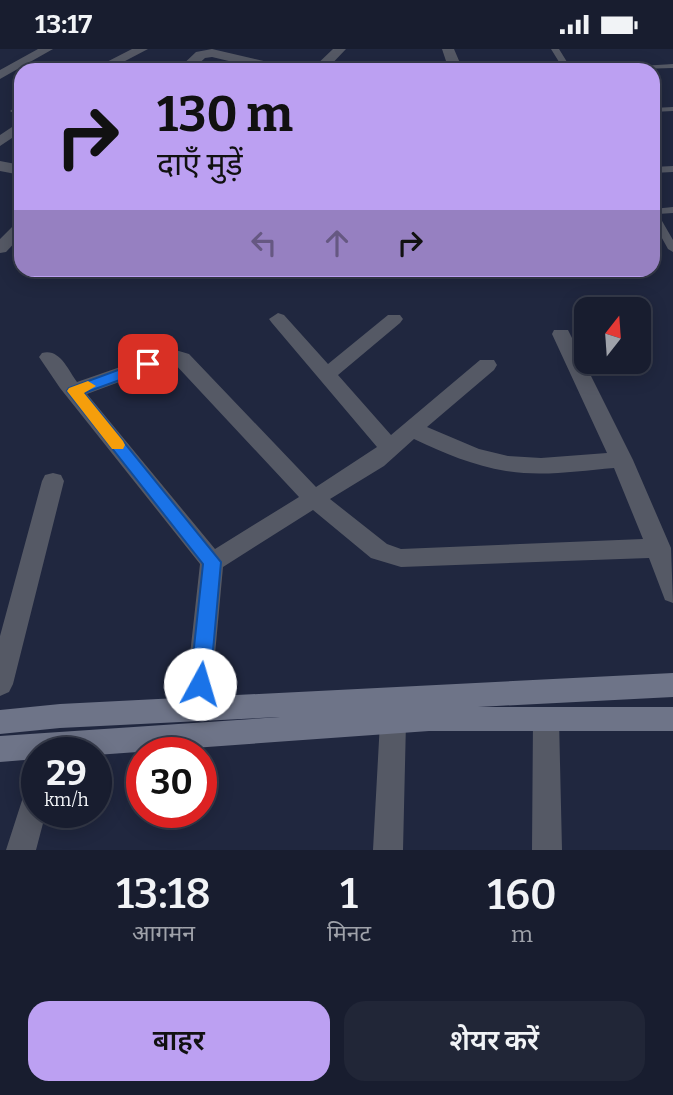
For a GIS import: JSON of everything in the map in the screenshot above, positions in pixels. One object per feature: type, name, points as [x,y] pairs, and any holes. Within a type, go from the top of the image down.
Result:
[{"type":"street","points":[[23,63],[47,49]]},
{"type":"street","points":[[111,63],[138,49]]},
{"type":"street","points":[[325,63],[340,49]]},
{"type":"street","points":[[192,63],[201,55],[212,53],[254,63]]},
{"type":"street","points":[[0,142],[14,131]]},
{"type":"street","points":[[0,248],[14,234]]},
{"type":"street","points":[[278,319],[390,448]]},
{"type":"street","points":[[326,375],[394,319]]},
{"type":"street","points":[[561,334],[622,460],[659,548],[673,593]]},
{"type":"street","points":[[74,391],[172,355],[182,358],[314,499],[379,551],[401,558],[659,548]]},
{"type":"street","points":[[49,357],[212,562],[197,709]]},
{"type":"street","points":[[212,562],[390,448],[487,365]]},
{"type":"street","points":[[412,429],[450,447],[495,461],[530,465],[622,460]]},
{"type":"street","points":[[0,684],[53,481]]},
{"type":"street","points":[[0,722],[60,716],[673,685]]},
{"type":"street","points":[[54,737],[60,716]]},
{"type":"street","points":[[112,744],[429,719],[673,719]]},
{"type":"street","points":[[546,719],[547,850]]},
{"type":"street","points":[[388,850],[393,722]]},
{"type":"street","points":[[0,749],[21,749]]},
{"type":"street","points":[[21,850],[27,828]]},
{"type":"lane","points":[[660,226],[673,249]]},
{"type":"slow traffic","points":[[88,386],[74,391],[118,445]]},
{"type":"route","points":[[148,364],[74,391],[212,562],[200,684]]}]
